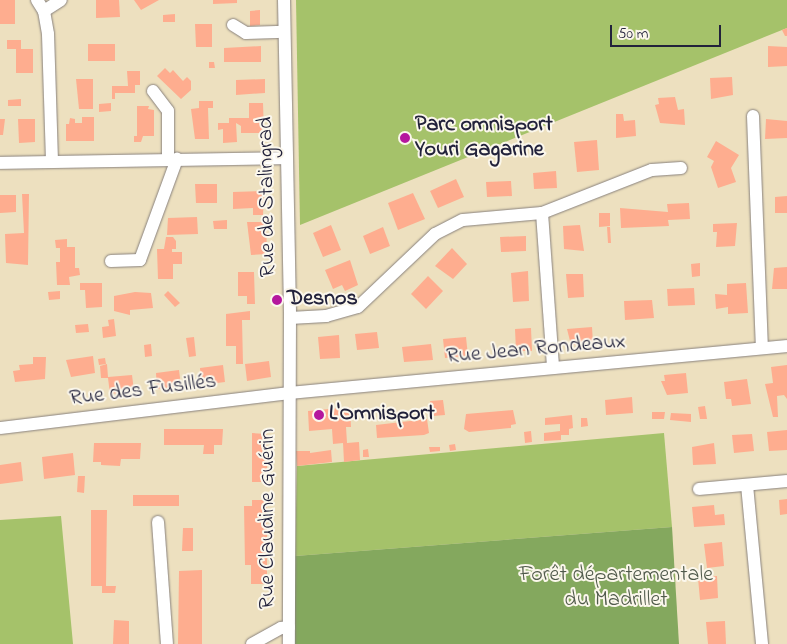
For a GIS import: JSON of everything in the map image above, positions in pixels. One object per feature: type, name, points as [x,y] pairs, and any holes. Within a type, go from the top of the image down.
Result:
[{"type":"street","points":[[52,161],[48,34],[41,5],[62,0]]},
{"type":"street","name":"Rue de Stalingrad","points":[[284,0],[290,393]]},
{"type":"street","points":[[233,25],[246,33],[284,32]]},
{"type":"street","points":[[112,261],[140,260],[173,160],[168,111],[152,91]]},
{"type":"street","points":[[753,116],[762,348]]},
{"type":"street","points":[[0,163],[287,158]]},
{"type":"street","points":[[290,318],[326,316],[358,307],[436,234],[463,220],[542,213],[652,170],[681,168]]},
{"type":"street","points":[[542,213],[553,368]]},
{"type":"street","name":"Rue Jean Rondeaux","points":[[290,393],[787,346]]},
{"type":"street","name":"Rue des Fusillés","points":[[0,428],[290,393]]},
{"type":"street","name":"Rue Claudine Guérin","points":[[289,644],[290,393]]},
{"type":"street","points":[[698,489],[787,481]]},
{"type":"street","points":[[747,485],[762,644]]},
{"type":"street","points":[[158,522],[167,644]]},
{"type":"street","points":[[252,644],[282,628],[289,627]]},
{"type":"green space","name":"Parc omnisport Youri Gagarine","points":[[296,0],[787,0],[787,28],[300,225]]},
{"type":"green space","points":[[664,433],[672,527],[295,556],[297,466]]},
{"type":"green space","points":[[61,516],[73,644],[0,644],[0,520]]},
{"type":"green space","name":"Forêt départementale du Madrillet","points":[[672,527],[679,644],[292,644],[295,556]]},
{"type":"building","points":[[0,0],[15,0],[15,24],[0,24]]},
{"type":"building","points":[[96,0],[119,0],[120,17],[96,18]]},
{"type":"building","points":[[134,0],[159,0],[141,10]]},
{"type":"building","points":[[213,0],[237,0],[237,3],[213,4]]},
{"type":"building","points":[[260,10],[260,25],[250,26],[250,11]]},
{"type":"building","points":[[175,14],[175,22],[163,22],[163,15]]},
{"type":"building","points":[[195,24],[212,24],[212,47],[196,47]]},
{"type":"building","points":[[787,28],[787,36],[785,36],[782,30]]},
{"type":"building","points":[[7,40],[21,40],[21,49],[33,49],[33,73],[16,73],[16,49],[7,49]]},
{"type":"building","points":[[88,44],[115,44],[115,61],[88,61]]},
{"type":"building","points":[[261,46],[261,62],[224,62],[224,48]]},
{"type":"building","points":[[768,46],[787,47],[787,66],[768,67]]},
{"type":"building","points":[[209,62],[214,62],[215,68],[209,68]]},
{"type":"building","points":[[165,68],[170,73],[173,70],[183,81],[187,77],[191,81],[191,90],[181,99],[157,76]]},
{"type":"building","points":[[127,71],[140,71],[140,85],[135,85],[135,93],[115,93],[115,99],[112,99],[112,86],[128,86]]},
{"type":"building","points":[[732,77],[733,95],[711,99],[710,78]]},
{"type":"building","points":[[76,79],[93,79],[93,109],[79,109]]},
{"type":"building","points":[[265,79],[265,93],[236,95],[236,80]]},
{"type":"building","points":[[675,97],[678,110],[684,109],[685,125],[660,123],[655,105],[659,104],[658,98]]},
{"type":"building","points":[[21,99],[21,106],[8,106],[8,100]]},
{"type":"building","points":[[199,101],[213,101],[213,108],[208,108],[209,139],[195,139],[191,109],[199,108]]},
{"type":"building","points":[[111,103],[111,111],[99,112],[99,104]]},
{"type":"building","points":[[249,103],[263,103],[264,133],[241,133],[241,126],[236,123],[237,142],[223,143],[223,129],[218,130],[218,123],[229,123],[229,118],[249,118]]},
{"type":"building","points":[[137,106],[149,106],[148,109],[154,110],[154,136],[143,136],[141,142],[134,142],[134,136],[137,136]]},
{"type":"building","points":[[616,114],[623,114],[624,121],[635,120],[636,136],[616,138]]},
{"type":"building","points":[[82,117],[94,117],[94,141],[66,141],[66,124],[69,124],[70,118],[75,119],[75,123],[82,123]]},
{"type":"building","points":[[0,119],[5,119],[3,135],[0,135]]},
{"type":"building","points":[[18,119],[35,119],[35,142],[19,143]]},
{"type":"building","points":[[766,119],[787,121],[787,138],[765,139]]},
{"type":"building","points":[[597,140],[599,170],[577,172],[574,142]]},
{"type":"building","points":[[716,141],[739,155],[731,168],[736,182],[718,188],[711,167],[714,161],[707,157]]},
{"type":"building","points":[[556,171],[557,188],[534,189],[533,173]]},
{"type":"building","points":[[456,179],[464,197],[438,208],[430,191]]},
{"type":"building","points":[[511,181],[512,196],[487,197],[486,182]]},
{"type":"building","points":[[195,184],[217,184],[217,203],[196,203]]},
{"type":"building","points":[[264,191],[263,215],[253,215],[253,208],[233,209],[233,192]]},
{"type":"building","points":[[413,193],[425,219],[398,230],[388,203]]},
{"type":"building","points":[[22,194],[29,194],[28,265],[6,263],[5,234],[24,233]]},
{"type":"building","points":[[0,195],[16,195],[16,212],[0,213]]},
{"type":"building","points":[[787,196],[787,213],[775,213],[775,197]]},
{"type":"building","points":[[689,203],[690,219],[668,220],[669,226],[621,228],[620,208],[668,212],[667,204]]},
{"type":"building","points":[[599,213],[610,213],[610,226],[599,227]]},
{"type":"building","points":[[197,217],[198,234],[167,235],[168,218]]},
{"type":"building","points":[[227,220],[227,229],[214,229],[213,221]]},
{"type":"building","points":[[247,222],[266,222],[267,254],[251,255]]},
{"type":"building","points":[[737,223],[735,246],[716,247],[717,232],[713,232],[713,224]]},
{"type":"building","points":[[331,225],[341,250],[323,257],[313,233]]},
{"type":"building","points":[[580,225],[584,251],[564,249],[563,226]]},
{"type":"building","points":[[383,227],[390,246],[370,254],[363,236]]},
{"type":"building","points":[[607,227],[610,227],[611,243],[608,243]]},
{"type":"building","points":[[526,236],[526,251],[501,252],[500,237]]},
{"type":"building","points":[[166,237],[173,237],[176,241],[176,249],[172,249],[172,252],[182,252],[182,264],[173,264],[173,279],[158,279],[157,249],[164,249]]},
{"type":"building","points":[[67,239],[67,247],[75,247],[75,268],[79,268],[80,275],[69,277],[70,285],[57,285],[56,262],[60,262],[60,248],[56,248],[55,240]]},
{"type":"building","points":[[452,248],[467,264],[453,279],[435,266]]},
{"type":"building","points":[[350,260],[358,285],[345,291],[342,285],[333,289],[325,270]]},
{"type":"building","points":[[700,263],[700,276],[692,277],[691,264]]},
{"type":"building","points":[[787,267],[787,289],[772,289],[774,268]]},
{"type":"building","points":[[528,271],[529,301],[513,302],[511,273]]},
{"type":"building","points":[[238,272],[254,272],[255,304],[247,304],[247,296],[238,296]]},
{"type":"building","points":[[566,274],[583,274],[584,297],[568,298]]},
{"type":"building","points":[[428,276],[443,291],[426,309],[411,294]]},
{"type":"building","points":[[80,283],[102,283],[102,307],[86,308],[85,290],[80,290]]},
{"type":"building","points":[[746,283],[748,313],[728,314],[728,307],[716,309],[715,294],[727,295],[727,284]]},
{"type":"building","points":[[694,288],[695,305],[668,306],[667,289]]},
{"type":"building","points":[[60,291],[60,299],[49,300],[48,292]]},
{"type":"building","points":[[168,291],[180,303],[175,307],[164,295]]},
{"type":"building","points":[[135,292],[151,293],[153,308],[130,310],[130,315],[114,311],[114,296]]},
{"type":"building","points":[[652,300],[654,318],[625,320],[624,301]]},
{"type":"building","points":[[250,311],[250,320],[242,320],[243,364],[236,364],[236,346],[226,346],[226,314]]},
{"type":"building","points":[[114,319],[116,336],[103,338],[102,327],[109,326],[108,320]]},
{"type":"building","points":[[88,324],[89,332],[76,333],[75,325]]},
{"type":"building","points":[[592,327],[593,344],[571,345],[567,329]]},
{"type":"building","points":[[531,328],[532,351],[516,351],[515,329]]},
{"type":"building","points":[[377,332],[379,348],[357,350],[355,334]]},
{"type":"building","points":[[339,335],[340,358],[320,359],[318,337]]},
{"type":"building","points":[[194,337],[196,356],[189,357],[186,338]]},
{"type":"building","points":[[466,337],[468,356],[445,358],[443,339]]},
{"type":"building","points":[[151,344],[152,356],[145,357],[144,345]]},
{"type":"building","points":[[431,344],[433,360],[404,362],[402,347]]},
{"type":"building","points":[[93,356],[95,373],[71,377],[66,360]]},
{"type":"building","points":[[33,357],[46,357],[45,379],[15,382],[13,371],[20,370],[19,365],[33,364]]},
{"type":"building","points":[[105,358],[106,364],[99,365],[98,359]]},
{"type":"building","points":[[269,361],[271,377],[247,381],[245,364]]},
{"type":"building","points":[[107,364],[108,377],[132,375],[134,391],[110,394],[108,378],[101,378],[100,366]]},
{"type":"building","points":[[223,365],[225,382],[201,385],[200,368]]},
{"type":"building","points":[[787,365],[787,399],[784,395],[777,396],[778,417],[773,417],[765,384],[773,383],[771,367]]},
{"type":"building","points":[[179,370],[181,386],[157,389],[156,373]]},
{"type":"building","points":[[686,373],[688,393],[667,395],[661,381],[665,381],[664,375]]},
{"type":"building","points":[[747,379],[751,404],[732,406],[731,399],[726,399],[724,382]]},
{"type":"building","points":[[632,397],[633,413],[606,415],[605,400]]},
{"type":"building","points":[[443,400],[445,415],[433,416],[430,401]]},
{"type":"building","points":[[705,406],[707,419],[700,419],[698,407]]},
{"type":"building","points":[[350,407],[351,427],[346,427],[347,443],[359,442],[360,460],[344,462],[343,443],[333,444],[332,429],[309,431],[308,411]]},
{"type":"building","points":[[513,410],[516,424],[511,425],[511,428],[469,432],[464,429],[466,414]]},
{"type":"building","points":[[652,412],[665,412],[664,419],[652,419]]},
{"type":"building","points":[[671,413],[691,414],[691,422],[670,420]]},
{"type":"building","points":[[572,415],[573,428],[569,429],[569,435],[561,435],[561,440],[544,441],[544,433],[560,431],[560,424],[545,425],[545,418]]},
{"type":"building","points":[[581,418],[587,418],[588,426],[581,427]]},
{"type":"building","points":[[427,419],[429,433],[424,435],[377,438],[376,425]]},
{"type":"building","points":[[164,429],[223,429],[222,445],[214,445],[214,454],[203,454],[204,445],[164,445]]},
{"type":"building","points":[[787,430],[787,450],[769,451],[767,432]]},
{"type":"building","points":[[531,431],[532,442],[525,443],[524,432]]},
{"type":"building","points":[[252,433],[267,434],[267,482],[252,482]]},
{"type":"building","points":[[752,434],[754,451],[734,453],[732,435]]},
{"type":"building","points":[[94,443],[141,443],[140,459],[121,459],[120,466],[101,465],[101,462],[93,462]]},
{"type":"building","points":[[714,443],[716,464],[693,465],[692,447]]},
{"type":"building","points":[[455,444],[456,450],[450,451],[449,445]]},
{"type":"building","points":[[429,447],[440,447],[440,451],[430,452]]},
{"type":"building","points":[[368,449],[369,457],[363,457],[363,450]]},
{"type":"building","points":[[331,450],[332,462],[297,466],[296,451],[310,451],[310,453]]},
{"type":"building","points":[[73,453],[75,475],[44,479],[42,457]]},
{"type":"building","points":[[21,462],[23,481],[0,484],[0,465]]},
{"type":"building","points":[[78,476],[85,476],[84,493],[77,492]]},
{"type":"building","points":[[133,495],[179,495],[179,506],[133,506]]},
{"type":"building","points":[[787,499],[787,514],[780,515],[779,500]]},
{"type":"building","points":[[252,500],[267,500],[267,584],[251,584],[251,565],[245,565],[244,506],[252,506]]},
{"type":"building","points":[[714,505],[715,515],[724,514],[725,525],[694,527],[692,507]]},
{"type":"building","points":[[91,510],[107,510],[106,586],[116,586],[115,593],[102,593],[102,586],[91,586]]},
{"type":"building","points":[[183,528],[193,528],[193,551],[182,551]]},
{"type":"building","points":[[722,542],[724,566],[707,568],[704,544]]},
{"type":"building","points":[[202,570],[202,644],[178,644],[179,571]]},
{"type":"building","points":[[717,576],[718,598],[700,600],[698,578]]},
{"type":"building","points":[[114,620],[129,621],[129,644],[113,644]]},
{"type":"building","points":[[725,621],[726,644],[708,644],[706,622]]},
{"type":"place","name":"Parc omnisport Youri Gagarine","points":[[405,138]]},
{"type":"place","name":"Desnos","points":[[277,300]]},
{"type":"place","name":"L'Omnisport","points":[[319,415]]}]
